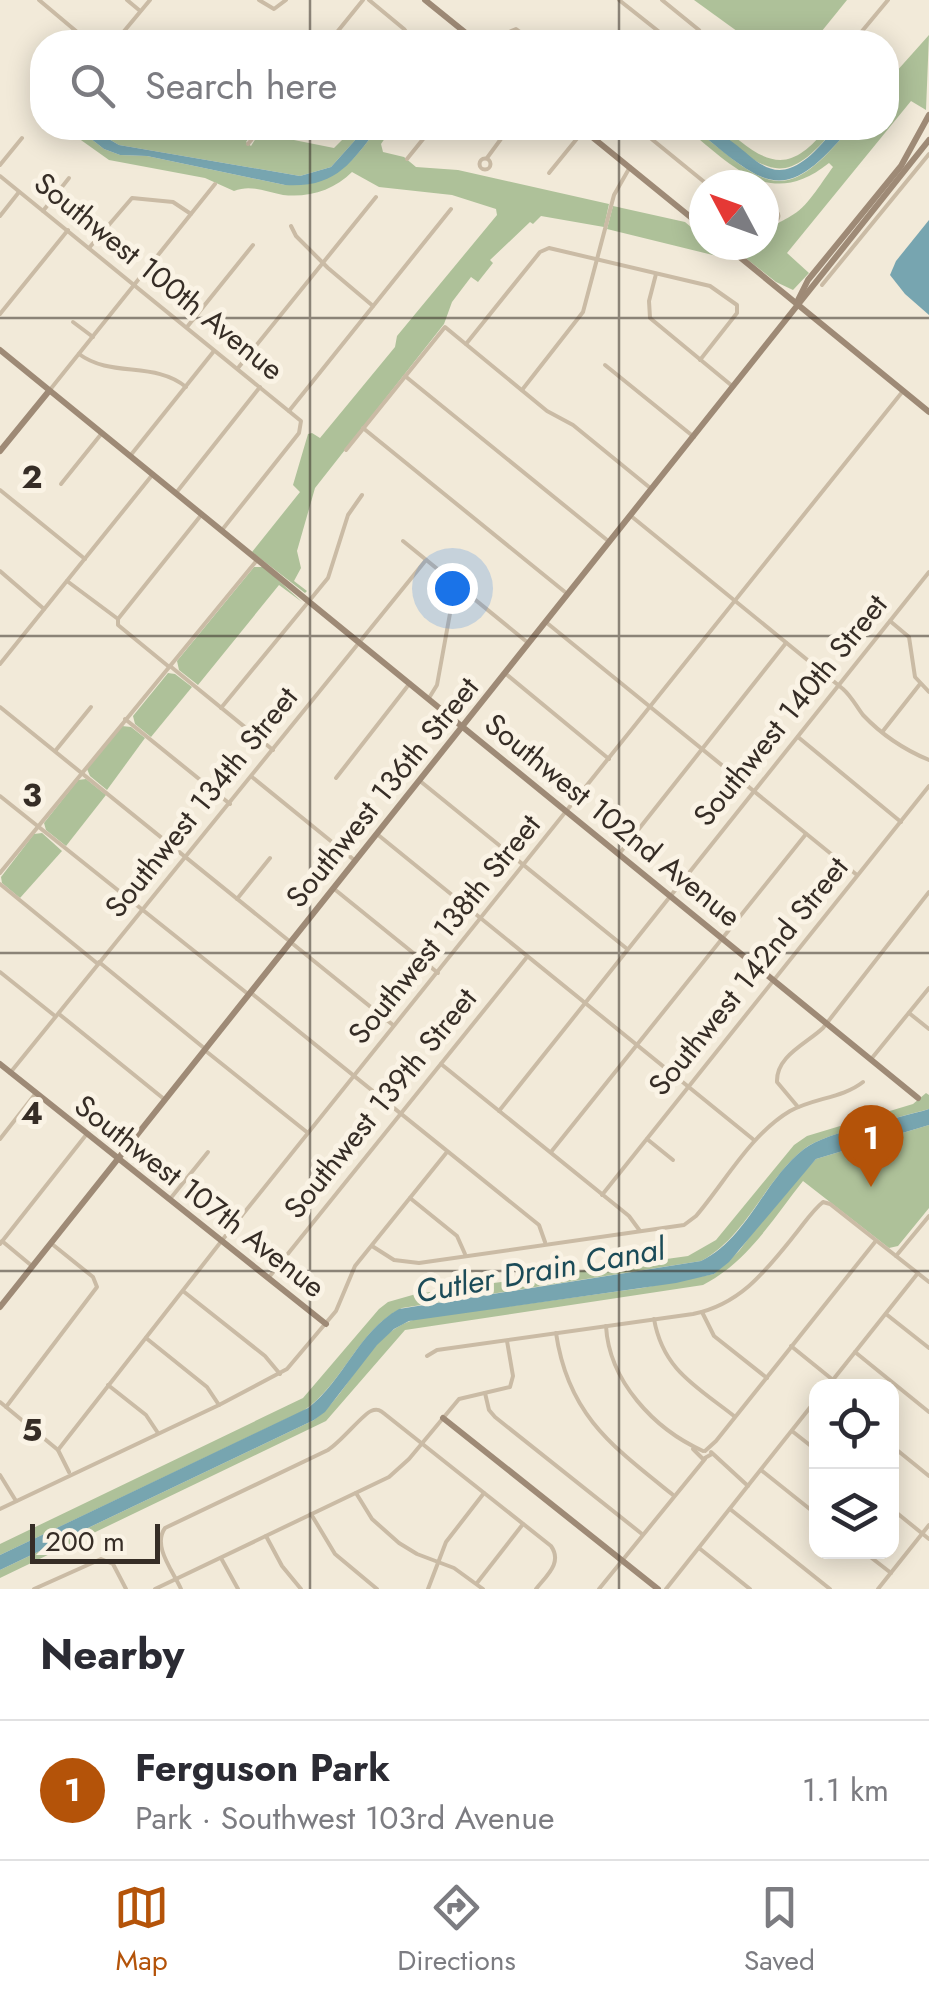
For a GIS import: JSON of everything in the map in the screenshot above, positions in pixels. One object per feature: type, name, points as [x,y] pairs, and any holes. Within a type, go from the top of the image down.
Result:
[{"type":"street","points":[[39,0],[75,30]]},
{"type":"street","points":[[128,0],[141,11]]},
{"type":"street","points":[[126,30],[150,0]]},
{"type":"street","points":[[259,0],[274,9],[286,0]]},
{"type":"street","points":[[340,30],[366,0],[405,30]]},
{"type":"street","points":[[425,0],[462,30]]},
{"type":"street","points":[[619,0],[657,30]]},
{"type":"street","points":[[627,6],[632,0]]},
{"type":"street","points":[[662,0],[699,30]]},
{"type":"street","points":[[863,30],[888,0]]},
{"type":"street","name":"Southwest 136th Street","points":[[797,304],[808,280],[901,166],[929,115]]},
{"type":"street","points":[[0,165],[22,138]]},
{"type":"street","points":[[248,144],[251,140]]},
{"type":"street","points":[[407,159],[422,140]]},
{"type":"street","points":[[487,158],[500,140]]},
{"type":"street","points":[[550,173],[574,140]]},
{"type":"street","points":[[596,140],[689,214]]},
{"type":"street","points":[[653,140],[690,170]]},
{"type":"street","name":"Southwest 136th Street","points":[[0,1307],[929,140]]},
{"type":"street","points":[[822,285],[929,154]]},
{"type":"street","points":[[522,390],[583,312],[614,194],[630,167]]},
{"type":"street","name":"Southwest 100th Avenue","points":[[0,176],[290,411]]},
{"type":"street","points":[[43,210],[68,178]]},
{"type":"street","points":[[0,451],[215,184]]},
{"type":"street","points":[[0,216],[20,192]]},
{"type":"street","points":[[237,369],[376,197]]},
{"type":"street","points":[[90,248],[128,201],[141,198],[174,202],[191,214]]},
{"type":"street","points":[[222,530],[300,431],[301,421],[290,411],[451,209]]},
{"type":"street","points":[[291,226],[322,262],[374,306]]},
{"type":"street","points":[[0,314],[68,230]]},
{"type":"street","points":[[186,328],[253,245]]},
{"type":"street","points":[[466,344],[544,248],[714,287],[737,305],[736,316],[700,360]]},
{"type":"street","points":[[743,260],[929,412]]},
{"type":"street","points":[[656,274],[648,311],[654,322],[734,388]]},
{"type":"street","points":[[74,322],[92,337]]},
{"type":"street","points":[[346,450],[444,327],[653,490]]},
{"type":"street","name":"Southwest 102nd Avenue","points":[[0,350],[918,1098]]},
{"type":"street","points":[[130,456],[214,351]]},
{"type":"street","points":[[79,354],[100,366],[167,374],[186,387]]},
{"type":"street","points":[[605,365],[694,437]]},
{"type":"street","points":[[405,376],[610,543]]},
{"type":"street","points":[[176,493],[260,388]]},
{"type":"street","name":"Southwest 138th Street","points":[[58,1450],[903,391]]},
{"type":"street","points":[[363,428],[568,595]]},
{"type":"street","points":[[61,484],[102,433]]},
{"type":"street","points":[[0,664],[153,474]]},
{"type":"street","points":[[0,490],[85,559]]},
{"type":"street","points":[[221,708],[332,572],[348,515],[362,496]]},
{"type":"street","points":[[202,514],[118,619],[118,625],[273,750]]},
{"type":"street","points":[[631,516],[838,685],[883,732],[929,760]]},
{"type":"street","points":[[402,540],[530,644]]},
{"type":"street","points":[[0,873],[258,559]]},
{"type":"street","name":"Southwest 134th Street","points":[[10,1073],[426,560]]},
{"type":"street","points":[[0,571],[44,609]]},
{"type":"street","name":"Southwest 140th Street","points":[[499,1111],[929,572]]},
{"type":"street","points":[[68,581],[118,619]]},
{"type":"street","points":[[428,698],[437,684],[453,597],[460,587]]},
{"type":"street","points":[[890,621],[909,637],[913,671],[929,692]]},
{"type":"street","points":[[547,622],[858,876]]},
{"type":"street","points":[[619,854],[786,644]]},
{"type":"street","points":[[506,674],[610,759]]},
{"type":"street","points":[[336,778],[410,683]]},
{"type":"street","points":[[883,732],[920,684]]},
{"type":"street","points":[[0,706],[394,1026]]},
{"type":"street","points":[[55,751],[91,707]]},
{"type":"street","points":[[125,720],[230,804]]},
{"type":"street","points":[[798,737],[901,822]]},
{"type":"street","points":[[252,777],[355,861]]},
{"type":"street","points":[[420,781],[628,950]]},
{"type":"street","name":"Southwest 142nd Street","points":[[602,1195],[929,786]]},
{"type":"street","points":[[0,796],[539,1225],[546,1244]]},
{"type":"street","points":[[377,834],[756,1142]]},
{"type":"street","points":[[551,1152],[806,834]]},
{"type":"street","points":[[237,899],[270,858]]},
{"type":"street","points":[[0,884],[308,1134]]},
{"type":"street","points":[[333,888],[438,972]]},
{"type":"street","points":[[798,1106],[776,1076],[799,1044],[826,1022],[929,892]]},
{"type":"street","name":"Southwest 139th Street","points":[[268,1278],[528,957]]},
{"type":"street","points":[[0,972],[164,1098]]},
{"type":"street","points":[[871,1060],[929,988]]},
{"type":"street","points":[[909,1013],[929,1029]]},
{"type":"street","name":"Southwest 107th Avenue","points":[[0,1064],[326,1324]]},
{"type":"street","points":[[441,1064],[629,1216],[640,1232]]},
{"type":"street","points":[[372,1246],[399,1262],[440,1260],[679,1226],[691,1221],[774,1122],[798,1106],[853,1090],[863,1082]]},
{"type":"street","points":[[0,1139],[36,1093]]},
{"type":"street","points":[[32,1266],[1,1243],[86,1134]]},
{"type":"street","points":[[647,1139],[673,1160]]},
{"type":"street","points":[[170,1200],[208,1152]]},
{"type":"street","points":[[0,1509],[280,1374],[326,1324],[342,1300],[352,1270],[447,1152]]},
{"type":"street","points":[[410,1198],[458,1238],[465,1256]]},
{"type":"street","points":[[427,1356],[437,1350],[702,1312],[730,1301],[751,1286],[818,1205],[825,1202],[929,1282]]},
{"type":"street","points":[[896,1256],[929,1216]]},
{"type":"street","points":[[599,1589],[876,1242]]},
{"type":"street","points":[[6,1407],[98,1285],[51,1243]]},
{"type":"street","points":[[834,1379],[918,1273]]},
{"type":"street","points":[[183,1291],[265,1356],[280,1374]]},
{"type":"street","points":[[702,1312],[711,1334],[766,1378]]},
{"type":"street","points":[[886,1314],[929,1348]]},
{"type":"street","points":[[654,1319],[660,1346],[671,1364],[736,1417]]},
{"type":"street","points":[[606,1326],[610,1352],[626,1386],[640,1404],[748,1486]]},
{"type":"street","points":[[556,1333],[566,1379],[590,1423],[673,1495]]},
{"type":"street","points":[[146,1338],[206,1387],[220,1405]]},
{"type":"street","points":[[155,1589],[394,1473],[459,1399],[510,1387],[513,1376],[506,1340]]},
{"type":"street","points":[[792,1346],[832,1379]]},
{"type":"street","points":[[855,1352],[929,1412]]},
{"type":"street","points":[[108,1385],[146,1415],[159,1434]]},
{"type":"street","points":[[485,1393],[495,1418],[642,1534]]},
{"type":"street","points":[[0,1402],[58,1450],[70,1474]]},
{"type":"street","points":[[666,1589],[809,1409]]},
{"type":"street","points":[[181,1589],[159,1544],[160,1535],[169,1525],[332,1447],[372,1411],[383,1412],[551,1546],[556,1554],[554,1566],[536,1589]]},
{"type":"street","points":[[442,1418],[658,1589]]},
{"type":"street","points":[[792,1431],[809,1444]]},
{"type":"street","points":[[899,1452],[929,1476]]},
{"type":"street","points":[[761,1470],[809,1508]]},
{"type":"street","points":[[0,1475],[16,1501]]},
{"type":"street","points":[[356,1493],[382,1530],[411,1551],[458,1570],[483,1589]]},
{"type":"street","points":[[428,1589],[446,1542],[484,1493]]},
{"type":"street","points":[[730,1509],[830,1589]]},
{"type":"street","points":[[310,1514],[336,1554],[377,1589]]},
{"type":"street","points":[[899,1516],[929,1540]]},
{"type":"street","points":[[477,1584],[523,1524]]},
{"type":"street","points":[[878,1589],[929,1526]]},
{"type":"street","points":[[266,1536],[300,1589]]},
{"type":"street","points":[[699,1548],[750,1589]]},
{"type":"street","points":[[221,1557],[238,1589]]},
{"type":"street","points":[[873,1559],[891,1573]]},
{"type":"street","points":[[34,1589],[90,1562],[106,1560],[115,1567],[126,1589]]},
{"type":"green space","points":[[694,0],[847,0],[823,30],[735,30]]},
{"type":"green space","points":[[929,35],[926,110],[911,101],[899,116],[899,69]]},
{"type":"green space","points":[[81,140],[92,140],[120,155],[147,156],[285,185],[302,184],[340,170],[368,140],[384,140],[383,152],[404,157],[416,167],[458,170],[609,204],[604,227],[541,216],[490,260],[493,263],[478,282],[471,277],[452,302],[444,324],[315,488],[297,551],[301,568],[294,581],[305,593],[252,552],[300,492],[293,485],[308,434],[320,438],[395,347],[397,336],[497,215],[496,209],[452,195],[379,187],[352,172],[329,188],[293,196],[252,188],[234,191],[205,178],[109,160]]},
{"type":"green space","points":[[110,140],[248,140],[251,146],[255,140],[294,140],[334,148],[342,140],[355,140],[331,167],[300,176],[119,145]]},
{"type":"green space","points":[[700,140],[709,140],[749,170],[736,168]]},
{"type":"green space","points":[[728,140],[739,140],[753,151],[777,160],[797,156],[816,140],[824,140],[802,161],[788,167],[775,168],[747,155]]},
{"type":"green space","points":[[839,140],[879,140],[787,253],[809,273],[793,290],[748,260],[779,260],[779,223],[805,205],[833,167],[829,163],[808,177],[779,183],[807,171]]},
{"type":"green space","points":[[613,206],[685,222],[689,225],[689,249],[607,229]]},
{"type":"green space","points":[[254,567],[264,567],[302,602],[279,585],[198,685],[179,670],[177,661]]},
{"type":"green space","points":[[168,673],[192,687],[151,737],[135,724],[133,716]]},
{"type":"green space","points":[[122,726],[131,727],[145,738],[107,790],[87,769]]},
{"type":"green space","points":[[86,779],[106,795],[66,846],[46,830],[44,823],[78,780]]},
{"type":"green space","points":[[42,833],[62,851],[20,898],[2,883],[1,877],[34,834]]},
{"type":"green space","points":[[926,1093],[929,1109],[845,1131],[804,1149],[731,1237],[701,1261],[402,1308],[373,1330],[329,1387],[303,1411],[0,1555],[0,1544],[303,1398],[388,1302],[416,1294],[688,1256],[716,1240],[794,1145],[807,1136],[913,1104]]},
{"type":"green space","points":[[929,1125],[929,1208],[898,1246],[889,1248],[803,1181],[747,1251],[703,1285],[405,1330],[326,1421],[0,1578],[0,1570],[314,1420],[372,1350],[399,1326],[416,1319],[642,1288],[714,1274],[739,1251],[816,1159]]},
{"type":"water","points":[[92,140],[110,140],[119,145],[300,176],[331,167],[355,140],[368,140],[340,171],[302,185],[285,185],[147,156],[120,155]]},
{"type":"water","points":[[709,140],[729,140],[774,169],[791,168],[824,140],[839,140],[808,170],[791,179],[779,180],[779,170],[749,170]]},
{"type":"water","points":[[929,220],[929,315],[890,275],[896,261]]},
{"type":"water","points":[[929,1109],[929,1125],[816,1159],[729,1262],[714,1274],[676,1283],[409,1321],[377,1345],[325,1412],[314,1420],[0,1570],[0,1555],[308,1408],[332,1384],[373,1330],[399,1309],[701,1261],[731,1238],[777,1177],[804,1149],[846,1131]]},
{"type":"place","name":"Ferguson Park","points":[[871,1187]]},
{"type":"water label","name":"Cutler Drain Canal","points":[[540,1270]]}]
